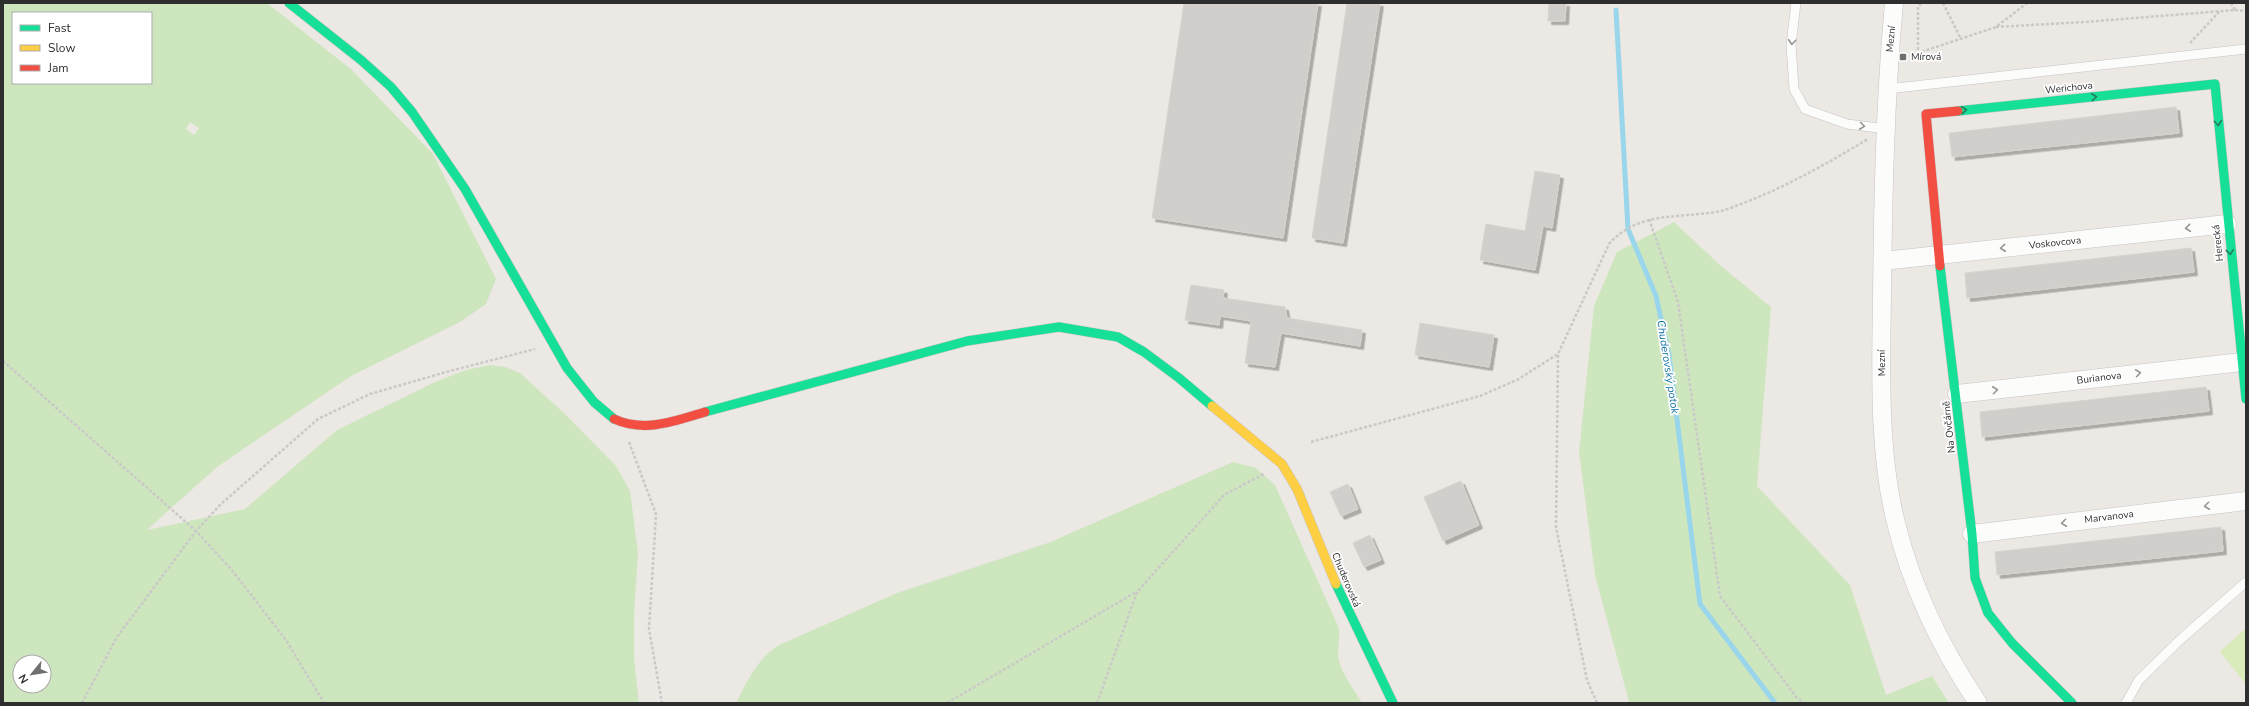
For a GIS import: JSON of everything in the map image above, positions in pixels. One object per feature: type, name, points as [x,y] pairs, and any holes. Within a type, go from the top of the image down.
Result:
[{"type":"street","points":[[289,3],[336,39],[384,81],[412,113],[439,148],[470,198],[553,345],[590,398],[605,413],[621,422],[636,427],[654,426],[967,341],[1058,327],[1118,337],[1144,352],[1179,378],[1247,437],[1282,464]]},
{"type":"street","name":"Mezní","points":[[1894,3],[1886,129],[1881,359],[1885,456],[1895,522],[1917,592],[1944,649],[1978,703]]},
{"type":"street","name":"Werichova","points":[[1926,114],[2215,84]]},
{"type":"street","name":"Herecká","points":[[2215,84],[2227,224],[2246,399]]},
{"type":"street","name":"Na Ovčárně","points":[[1926,114],[1939,255],[1957,394],[1972,534],[1975,578],[1988,613],[2012,643],[2072,703]]},
{"type":"street","name":"Voskovcova","points":[[1883,261],[2227,224]]},
{"type":"street","name":"Burianova","points":[[1957,394],[2242,362]]},
{"type":"street","name":"Chuderovská","points":[[1282,464],[1297,489],[1345,607],[1393,703]]},
{"type":"street","name":"Marvanova","points":[[1972,534],[2246,501]]},
{"type":"lane","points":[[1796,3],[1791,45],[1794,89],[1805,109],[1847,124],[1886,129]]},
{"type":"lane","points":[[1888,89],[2246,49]]},
{"type":"lane","points":[[2126,703],[2139,680],[2182,638],[2246,582]]},
{"type":"path","points":[[1921,3],[1918,7],[1918,54],[1996,27],[2085,22],[2220,11],[2246,11]]},
{"type":"path","points":[[1943,3],[1961,39]]},
{"type":"path","points":[[1996,27],[2027,3]]},
{"type":"path","points":[[2231,3],[2236,10]]},
{"type":"path","points":[[2178,56],[2220,11]]},
{"type":"path","points":[[1597,703],[1587,680],[1556,527],[1558,354],[1609,244],[1619,232],[1639,222],[1649,219],[1718,212],[1762,196],[1831,161],[1886,129]]},
{"type":"path","points":[[1649,219],[1678,302],[1720,596],[1797,698],[1805,703]]},
{"type":"path","points":[[82,703],[117,637],[196,531],[221,504],[318,419],[370,394],[446,372],[553,345]]},
{"type":"path","points":[[1311,442],[1480,396],[1517,380],[1558,354]]},
{"type":"path","points":[[3,361],[196,531],[231,568],[286,640],[324,703]]},
{"type":"path","points":[[621,422],[656,514],[649,629],[662,703]]},
{"type":"path","points":[[947,703],[1137,592],[1224,495],[1282,464]]},
{"type":"path","points":[[1097,703],[1137,592]]},
{"type":"green space","points":[[3,3],[267,3],[352,70],[433,154],[496,279],[486,304],[460,322],[351,376],[217,467],[147,530],[245,509],[337,430],[435,382],[466,370],[490,365],[505,367],[520,373],[566,415],[616,466],[630,491],[638,552],[634,616],[634,658],[639,703],[3,703]],"holes":[[[190,122],[199,128],[194,135],[186,129]]]},
{"type":"green space","points":[[1674,222],[1721,266],[1771,307],[1757,486],[1850,585],[1886,695],[1932,676],[1949,703],[1629,702],[1595,575],[1579,452],[1594,306],[1617,252]]},
{"type":"green space","points":[[1233,462],[1256,468],[1275,485],[1338,626],[1338,654],[1341,667],[1347,680],[1362,703],[736,703],[759,663],[779,645],[897,593],[1048,543]]},
{"type":"green space","points":[[2246,628],[2246,684],[2220,652]]},
{"type":"building","points":[[1184,3],[1318,3],[1283,238],[1152,218]]},
{"type":"building","points":[[1347,3],[1380,3],[1343,243],[1312,238]]},
{"type":"building","points":[[1549,3],[1566,3],[1565,21],[1548,21]]},
{"type":"building","points":[[2176,107],[2179,133],[1952,157],[1949,133]]},
{"type":"building","points":[[1535,171],[1560,175],[1552,228],[1543,226],[1535,270],[1480,260],[1486,224],[1525,231]]},
{"type":"building","points":[[2191,248],[2194,272],[1967,298],[1965,273]]},
{"type":"building","points":[[1191,285],[1224,290],[1223,298],[1285,307],[1287,318],[1362,330],[1360,346],[1281,333],[1275,367],[1245,363],[1251,321],[1220,316],[1219,325],[1185,320]]},
{"type":"building","points":[[1420,323],[1494,335],[1489,367],[1415,355]]},
{"type":"building","points":[[2206,387],[2209,411],[1982,437],[1980,412]]},
{"type":"building","points":[[1461,481],[1479,525],[1443,541],[1424,497]]},
{"type":"building","points":[[1348,484],[1358,509],[1341,516],[1330,492]]},
{"type":"building","points":[[2221,527],[2223,551],[1997,575],[1995,552]]},
{"type":"building","points":[[1370,535],[1381,560],[1364,567],[1353,543]]},
{"type":"waterway","name":"Chuderovský potok","points":[[1616,10],[1628,229],[1656,296],[1669,355],[1700,604],[1775,703]]},
{"type":"traffic: fast","points":[[289,3],[361,60],[391,87],[412,112],[465,189],[567,368],[594,402],[614,419]]},
{"type":"traffic: fast","points":[[1958,111],[2215,84],[2246,399]]},
{"type":"traffic: fast","points":[[1940,266],[1972,534],[1975,578],[1988,613],[2012,643],[2072,703]]},
{"type":"traffic: fast","points":[[705,412],[967,341],[1059,327],[1118,337],[1144,352],[1179,378],[1212,406]]},
{"type":"traffic: fast","points":[[1336,584],[1393,703]]},
{"type":"traffic: slow","points":[[1212,406],[1282,464],[1297,489],[1336,584]]},
{"type":"traffic: jam","points":[[1940,266],[1926,114],[1958,111]]},
{"type":"traffic: jam","points":[[614,419],[637,425],[649,425],[671,422],[705,412]]},
{"type":"place","name":"Mírová","points":[[1903,57]]}]
